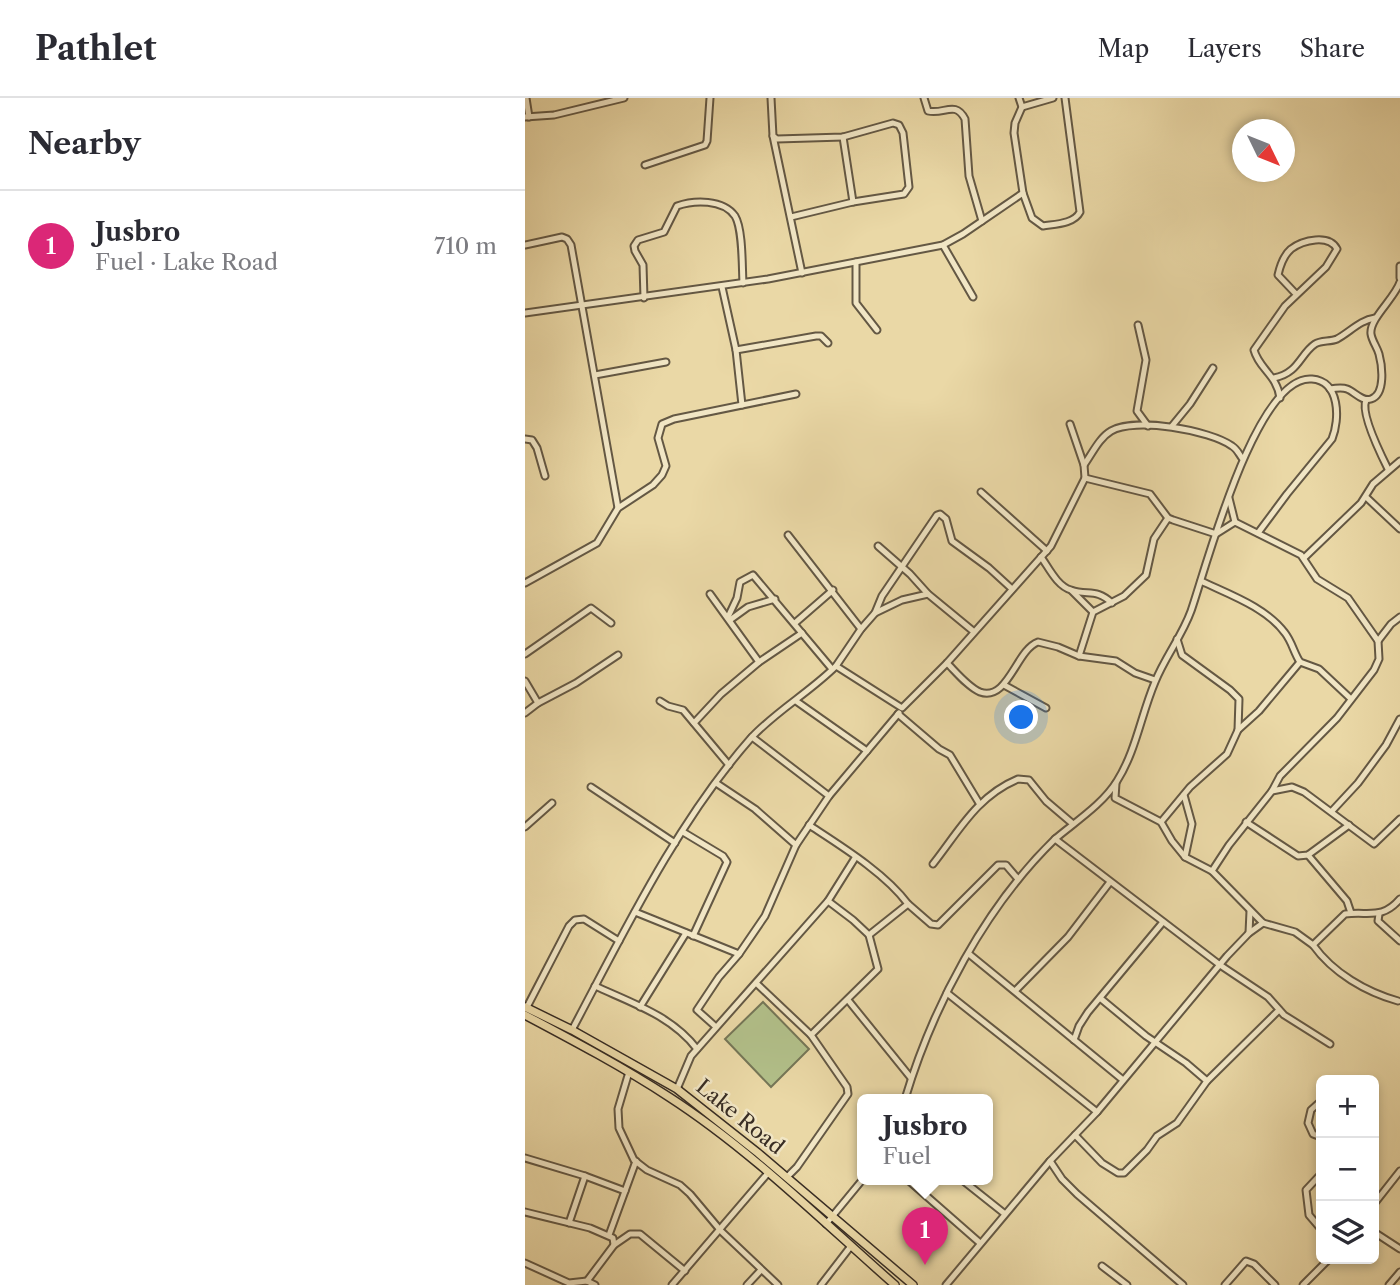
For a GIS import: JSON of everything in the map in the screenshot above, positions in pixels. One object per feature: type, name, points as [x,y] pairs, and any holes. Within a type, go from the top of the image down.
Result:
[{"type":"main road","name":"Lake Road","points":[[526,1010],[572,1030],[677,1089],[787,1177],[913,1285]]},
{"type":"main road","name":"Lake Road","points":[[526,1010],[670,1098],[768,1173],[895,1285]]},
{"type":"street","points":[[526,98],[527,117],[554,115],[624,98]]},
{"type":"street","points":[[588,98],[590,106]]},
{"type":"street","points":[[645,165],[705,145],[708,141],[710,98]]},
{"type":"street","points":[[771,98],[773,136],[802,273]]},
{"type":"street","points":[[924,98],[928,111],[956,108],[961,110],[965,118],[969,176],[982,221]]},
{"type":"street","points":[[1019,98],[1022,107],[1014,133],[1022,172],[1023,193],[1032,218],[1040,225],[1072,221],[1080,212],[1065,98]]},
{"type":"street","points":[[1022,107],[1053,98]]},
{"type":"street","points":[[773,136],[786,140],[843,138],[893,123],[899,125],[902,133],[909,187],[904,194],[853,202],[791,217]]},
{"type":"street","points":[[843,138],[853,202]]},
{"type":"street","points":[[525,313],[722,287],[943,245],[1023,193]]},
{"type":"street","points":[[643,298],[643,265],[634,246],[638,240],[664,232],[677,206],[688,202],[722,206],[735,216],[739,230],[743,283]]},
{"type":"street","points":[[525,245],[562,237],[568,239],[571,245],[618,508]]},
{"type":"street","points":[[1280,398],[1275,378],[1257,359],[1254,350],[1296,295],[1326,267],[1337,249],[1336,245],[1324,239],[1302,244],[1289,252],[1278,275],[1296,295]]},
{"type":"street","points":[[943,245],[974,297]]},
{"type":"street","points":[[856,262],[856,303],[877,330]]},
{"type":"street","points":[[1366,400],[1376,396],[1381,379],[1379,353],[1371,335],[1371,326],[1399,291],[1400,266]]},
{"type":"street","points":[[722,287],[736,350],[742,405]]},
{"type":"street","points":[[1275,378],[1285,375],[1298,365],[1315,344],[1336,339],[1362,322],[1375,318]]},
{"type":"street","points":[[1138,325],[1146,360],[1137,411],[1148,426]]},
{"type":"street","points":[[736,350],[816,336],[821,336],[828,343]]},
{"type":"street","points":[[595,375],[666,362]]},
{"type":"street","points":[[1298,365],[1300,380]]},
{"type":"street","points":[[1172,426],[1213,368]]},
{"type":"street","points":[[906,1094],[918,1057],[947,993],[1018,879],[1055,839],[1101,800],[1116,783],[1133,748],[1142,714],[1156,680],[1190,614],[1243,458],[1265,418],[1280,398],[1300,380],[1322,380],[1331,389],[1336,401],[1335,432],[1258,533]]},
{"type":"street","points":[[1331,389],[1348,389],[1366,400]]},
{"type":"street","points":[[525,583],[597,543],[618,508],[653,485],[662,475],[666,466],[658,438],[662,424],[674,419],[796,394]]},
{"type":"street","points":[[1366,400],[1364,411],[1388,469]]},
{"type":"street","points":[[716,1027],[697,1010],[719,977],[739,954],[772,903],[796,845],[829,796],[902,708],[947,663],[1047,551],[1056,537],[1085,478],[1084,465],[1070,425]]},
{"type":"street","points":[[1084,465],[1098,443],[1111,431],[1148,426],[1172,426],[1220,439],[1236,449],[1243,458]]},
{"type":"street","points":[[525,439],[531,440],[537,448],[545,476]]},
{"type":"street","points":[[1304,558],[1366,497],[1373,484],[1400,461]]},
{"type":"street","points":[[1085,478],[1150,494],[1168,518],[1216,534]]},
{"type":"street","points":[[981,492],[1047,551]]},
{"type":"street","points":[[1229,496],[1235,522]]},
{"type":"street","points":[[1366,497],[1400,529]]},
{"type":"street","points":[[572,1030],[675,843],[716,783],[752,737],[834,668],[875,613],[882,596],[929,524],[940,514],[946,519],[952,541],[1012,589]]},
{"type":"street","points":[[1079,656],[1093,612],[1134,588],[1146,575],[1154,539],[1168,518]]},
{"type":"street","points":[[1235,522],[1304,558],[1317,579],[1348,598],[1378,641]]},
{"type":"street","points":[[1216,534],[1235,522]]},
{"type":"street","points":[[788,535],[861,629]]},
{"type":"street","points":[[878,546],[928,594],[973,631]]},
{"type":"street","points":[[1041,557],[1056,580],[1072,591],[1093,612]]},
{"type":"street","points":[[729,618],[740,582],[752,574],[834,668],[902,708]]},
{"type":"street","points":[[1201,581],[1253,607],[1277,623],[1291,642],[1300,662],[1319,669],[1351,699]]},
{"type":"street","points":[[795,623],[833,590]]},
{"type":"street","points":[[1072,591],[1099,593],[1112,603]]},
{"type":"street","points":[[710,594],[759,662]]},
{"type":"street","points":[[875,613],[902,600],[928,594]]},
{"type":"street","points":[[729,618],[748,607],[775,599]]},
{"type":"street","points":[[525,654],[591,608],[611,623]]},
{"type":"street","points":[[1212,871],[1285,770],[1338,718],[1377,665],[1378,641],[1400,617]]},
{"type":"street","points":[[694,723],[721,694],[759,662],[802,633]]},
{"type":"street","points":[[1161,822],[1184,795],[1227,754],[1238,730],[1239,699],[1182,655],[1177,639]]},
{"type":"street","points":[[947,663],[977,691],[997,691],[1034,643],[1058,647],[1079,656],[1116,661],[1135,673],[1156,680]]},
{"type":"street","points":[[525,713],[618,655]]},
{"type":"street","points":[[1166,658],[1182,655]]},
{"type":"street","points":[[1238,730],[1259,711],[1300,662]]},
{"type":"street","points":[[525,681],[538,703]]},
{"type":"street","points":[[1004,685],[1046,708]]},
{"type":"street","points":[[660,701],[680,708],[729,765]]},
{"type":"street","points":[[796,701],[867,751]]},
{"type":"street","points":[[898,714],[950,755],[979,803]]},
{"type":"street","points":[[1332,811],[1358,783],[1400,719]]},
{"type":"street","points":[[752,737],[829,796]]},
{"type":"street","points":[[933,864],[979,803],[1011,781],[1024,778],[1029,780],[1046,801],[1073,824]]},
{"type":"street","points":[[716,783],[755,810],[796,845]]},
{"type":"street","points":[[1115,797],[1116,783]]},
{"type":"street","points":[[591,787],[675,843]]},
{"type":"street","points":[[1272,791],[1296,788],[1332,811],[1374,844],[1400,819]]},
{"type":"street","points":[[1184,795],[1192,824],[1185,857]]},
{"type":"street","points":[[1101,800],[1115,797],[1161,822],[1171,841],[1185,857],[1212,871],[1263,923],[1295,932],[1351,979],[1371,992],[1398,1001]]},
{"type":"street","points":[[525,827],[552,803]]},
{"type":"street","points":[[1246,822],[1296,855],[1308,855],[1349,825]]},
{"type":"street","points":[[809,825],[900,893],[908,904],[931,924],[938,925],[998,865],[1006,865],[1018,879]]},
{"type":"street","points":[[683,832],[723,856],[727,863],[693,936]]},
{"type":"street","points":[[1055,839],[1220,965],[1268,997],[1279,1010],[1307,1031],[1330,1044]]},
{"type":"street","points":[[1308,855],[1347,901],[1351,913]]},
{"type":"street","points":[[677,1089],[682,1082],[686,1066],[697,1049],[828,901],[855,858]]},
{"type":"street","points":[[1016,990],[1068,937],[1110,881]]},
{"type":"street","points":[[1313,945],[1342,916],[1351,913],[1379,914],[1400,899]]},
{"type":"street","points":[[811,1035],[878,969],[869,935],[828,901]]},
{"type":"street","points":[[869,935],[908,904]]},
{"type":"street","points":[[1249,933],[1250,911]]},
{"type":"street","points":[[635,912],[739,954]]},
{"type":"street","points":[[1379,914],[1378,921],[1400,941]]},
{"type":"street","points":[[526,1010],[569,926],[575,920],[585,919],[619,941]]},
{"type":"street","points":[[1075,1040],[1079,1026],[1163,922]]},
{"type":"street","points":[[946,1285],[1050,1161],[1097,1112],[1220,965],[1249,933],[1263,923]]},
{"type":"street","points":[[641,1007],[686,933]]},
{"type":"street","points":[[969,954],[1123,1080]]},
{"type":"street","points":[[757,983],[811,1035],[847,1087],[848,1094],[797,1167],[787,1177]]},
{"type":"street","points":[[596,986],[641,1007],[680,1030],[697,1049]]},
{"type":"street","points":[[947,993],[1097,1112]]},
{"type":"street","points":[[1100,998],[1207,1081]]},
{"type":"street","points":[[849,1000],[911,1078]]},
{"type":"street","points":[[1075,1135],[1102,1163],[1118,1174],[1124,1173],[1157,1136],[1177,1123],[1207,1081],[1279,1010]]},
{"type":"street","points":[[629,1072],[618,1109],[619,1128],[636,1161],[647,1170],[680,1185],[720,1231],[778,1285]]},
{"type":"street","points":[[1316,1106],[1311,1110],[1308,1123],[1316,1135]]},
{"type":"street","points":[[525,1158],[625,1191]]},
{"type":"street","points":[[608,1235],[636,1161]]},
{"type":"street","points":[[1050,1161],[1062,1179],[1077,1194],[1183,1285]]},
{"type":"street","points":[[1376,1201],[1400,1171]]},
{"type":"street","points":[[673,1285],[768,1173]]},
{"type":"street","points":[[569,1223],[585,1176]]},
{"type":"street","points":[[1316,1179],[1306,1190],[1309,1215],[1316,1223]]},
{"type":"street","points":[[826,1224],[858,1185]]},
{"type":"street","points":[[914,1185],[980,1243]]},
{"type":"street","points":[[969,1185],[1005,1214]]},
{"type":"street","points":[[525,1212],[608,1235],[613,1238],[614,1245]]},
{"type":"street","points":[[587,1281],[614,1245],[630,1234],[640,1234],[685,1271]]},
{"type":"street","points":[[1379,1235],[1400,1249]]},
{"type":"street","points":[[821,1285],[852,1245]]},
{"type":"street","points":[[1225,1285],[1246,1261],[1254,1264],[1275,1285]]},
{"type":"street","points":[[525,1263],[569,1283],[587,1281],[595,1285]]},
{"type":"street","points":[[1303,1285],[1324,1264]]},
{"type":"street","points":[[1102,1266],[1127,1285]]},
{"type":"street","points":[[747,1285],[761,1270]]},
{"type":"street","points":[[1388,1285],[1400,1272]]},
{"type":"street","points":[[555,1285],[559,1278]]},
{"type":"green space","points":[[763,1002],[809,1049],[771,1087],[725,1039]]},
{"type":"place","name":"Jusbro","points":[[925,1265]]}]
